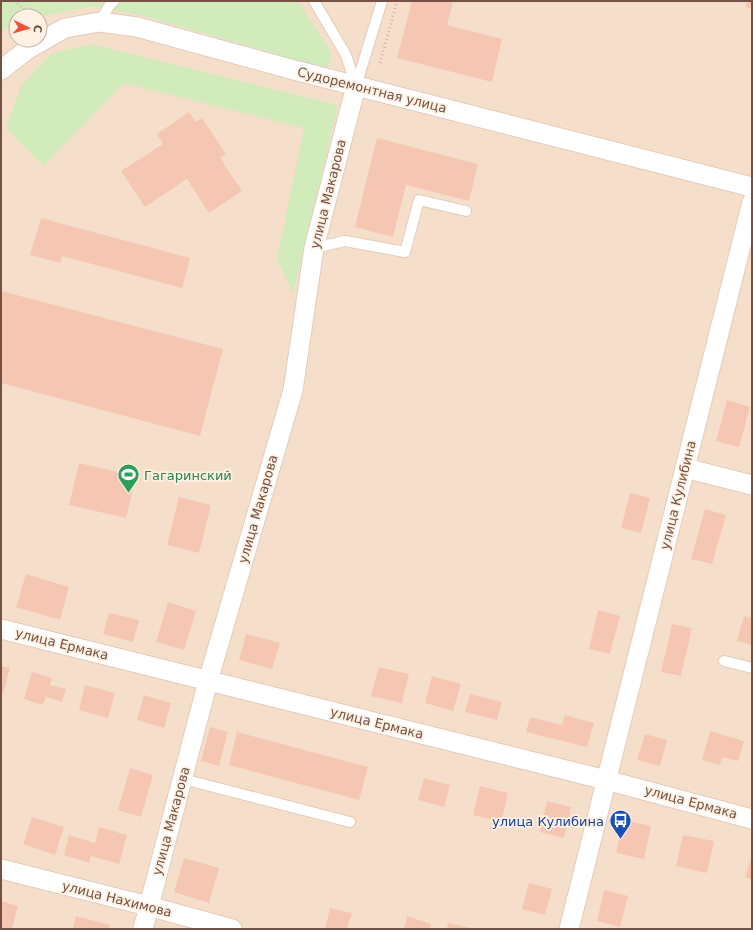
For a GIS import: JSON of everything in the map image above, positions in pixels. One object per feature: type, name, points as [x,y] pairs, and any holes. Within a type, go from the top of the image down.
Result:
[{"type":"street","name":"Судоремонтная улица","points":[[1,70],[28,49],[65,28],[100,22],[137,27],[356,86],[752,187]]},
{"type":"street","name":"улица Макарова","points":[[143,929],[208,681],[293,390],[314,248],[356,86]]},
{"type":"street","name":"улица Кулибина","points":[[569,929],[752,202]]},
{"type":"street","points":[[685,468],[752,486]]},
{"type":"street","name":"улица Ермака","points":[[1,629],[606,780],[752,819]]},
{"type":"street","name":"улица Нахимова","points":[[1,869],[232,929]]},
{"type":"lane","points":[[100,22],[109,6],[114,1]]},
{"type":"lane","points":[[314,1],[346,55],[356,86]]},
{"type":"lane","points":[[356,86],[382,1]]},
{"type":"lane","points":[[314,248],[345,241],[405,252],[419,200],[466,211]]},
{"type":"lane","points":[[724,661],[752,668]]},
{"type":"lane","points":[[182,779],[350,822]]},
{"type":"path","points":[[14,1],[23,8]]},
{"type":"path","points":[[380,63],[397,1]]},
{"type":"shaded area","points":[[42,1],[752,1],[752,929],[1,929],[1,32],[8,28],[8,48],[48,48],[48,8],[38,8]]},
{"type":"green space","points":[[1,1],[298,1],[332,53],[327,69],[144,16],[91,6],[48,15],[48,8],[8,8],[8,28],[1,32]]},
{"type":"green space","points":[[91,44],[338,105],[293,294],[277,258],[304,128],[124,83],[43,166],[6,128],[21,86],[52,53]]},
{"type":"building","points":[[412,1],[453,1],[447,25],[502,39],[492,82],[397,58]]},
{"type":"building","points":[[747,1],[752,1],[752,9],[746,7]]},
{"type":"building","points":[[189,112],[196,122],[202,118],[226,154],[220,158],[242,191],[209,213],[187,179],[145,207],[121,171],[163,144],[157,134]]},
{"type":"building","points":[[377,138],[478,164],[469,201],[406,185],[393,237],[355,227]]},
{"type":"building","points":[[41,218],[190,258],[182,288],[62,256],[60,263],[30,255]]},
{"type":"building","points":[[1,291],[223,349],[200,436],[1,383]]},
{"type":"building","points":[[727,400],[750,407],[739,447],[716,441]]},
{"type":"building","points":[[79,463],[136,476],[126,518],[69,505]]},
{"type":"building","points":[[630,493],[650,498],[641,533],[621,528]]},
{"type":"building","points":[[179,497],[211,505],[199,553],[167,545]]},
{"type":"building","points":[[705,509],[726,515],[712,564],[691,559]]},
{"type":"building","points":[[26,574],[69,587],[60,620],[16,607]]},
{"type":"building","points":[[168,602],[196,611],[184,650],[156,642]]},
{"type":"building","points":[[598,610],[620,616],[610,654],[589,649]]},
{"type":"building","points":[[109,613],[139,620],[133,642],[103,634]]},
{"type":"building","points":[[744,616],[752,618],[752,645],[737,641]]},
{"type":"building","points":[[672,624],[692,628],[681,676],[661,672]]},
{"type":"building","points":[[246,634],[280,643],[272,669],[239,660]]},
{"type":"building","points":[[1,666],[10,668],[3,694],[1,694]]},
{"type":"building","points":[[379,667],[409,674],[402,703],[371,696]]},
{"type":"building","points":[[32,672],[52,678],[50,685],[66,689],[62,702],[46,697],[43,705],[24,699]]},
{"type":"building","points":[[432,676],[461,684],[453,711],[425,703]]},
{"type":"building","points":[[85,685],[115,693],[108,718],[79,710]]},
{"type":"building","points":[[470,694],[502,702],[497,720],[465,712]]},
{"type":"building","points":[[144,695],[171,703],[164,728],[137,720]]},
{"type":"building","points":[[565,715],[594,723],[587,747],[526,732],[530,717],[562,725]]},
{"type":"building","points":[[210,727],[228,732],[219,766],[201,761]]},
{"type":"building","points":[[710,731],[744,741],[738,761],[722,757],[720,765],[702,760]]},
{"type":"building","points":[[237,732],[368,767],[359,800],[229,765]]},
{"type":"building","points":[[645,734],[667,740],[660,766],[637,760]]},
{"type":"building","points":[[130,768],[153,775],[141,817],[118,810]]},
{"type":"building","points":[[424,778],[450,785],[444,807],[418,800]]},
{"type":"building","points":[[480,786],[508,793],[501,822],[473,815]]},
{"type":"building","points":[[547,801],[571,807],[564,838],[540,832]]},
{"type":"building","points":[[32,817],[64,827],[55,855],[23,844]]},
{"type":"building","points":[[623,820],[651,826],[644,859],[616,853]]},
{"type":"building","points":[[99,827],[127,835],[119,864],[91,856],[89,863],[64,855],[69,835],[95,843]]},
{"type":"building","points":[[683,835],[714,841],[707,873],[676,866]]},
{"type":"building","points":[[752,856],[752,879],[745,877]]},
{"type":"building","points":[[184,858],[219,868],[209,903],[174,892]]},
{"type":"building","points":[[529,883],[552,889],[545,915],[522,909]]},
{"type":"building","points":[[604,890],[628,896],[620,927],[597,921]]},
{"type":"building","points":[[1,901],[18,906],[12,929],[1,929]]},
{"type":"building","points":[[330,908],[352,913],[347,929],[325,929]]},
{"type":"building","points":[[76,916],[110,925],[109,929],[73,929]]},
{"type":"building","points":[[407,916],[431,924],[430,929],[404,929]]},
{"type":"building","points":[[448,923],[471,928],[471,929],[447,929]]},
{"type":"place","name":"Гагаринский","points":[[129,494]]},
{"type":"place","name":"улица Кулибина","points":[[620,840]]}]
